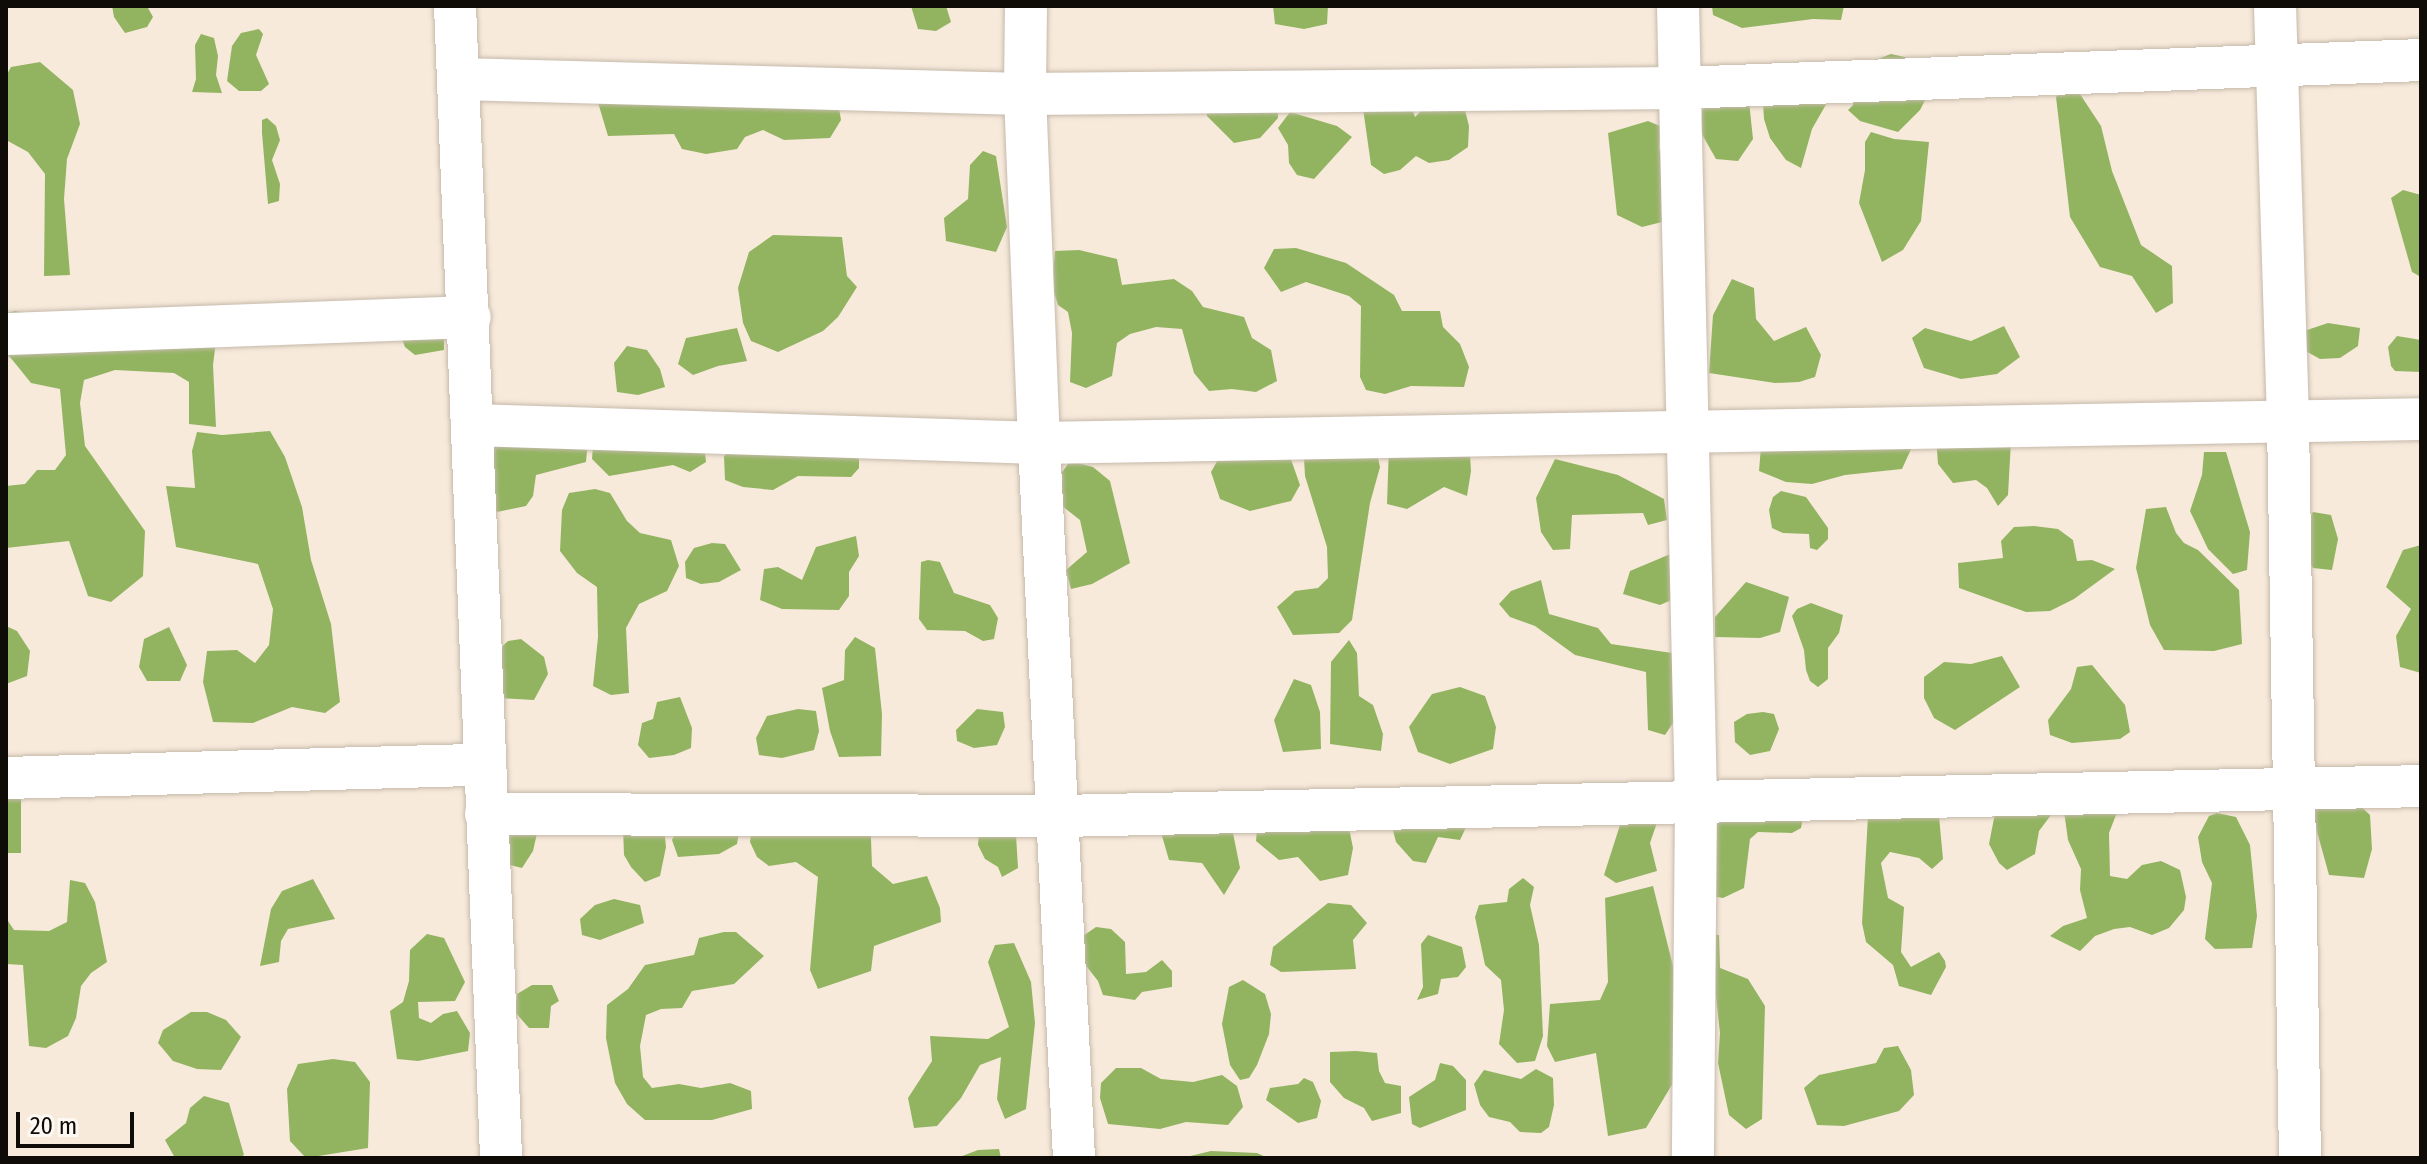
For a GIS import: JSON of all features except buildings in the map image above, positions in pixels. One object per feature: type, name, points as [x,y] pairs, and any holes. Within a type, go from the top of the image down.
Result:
[{"type":"street","points":[[455,6],[470,317],[483,765],[501,1158]]},
{"type":"street","points":[[1026,6],[1025,94],[1039,443],[1060,816],[1074,1158]]},
{"type":"street","points":[[1678,6],[1696,801],[1693,1158]]},
{"type":"street","points":[[2275,6],[2288,421],[2300,1158]]},
{"type":"street","points":[[459,79],[1025,94],[1680,88],[2421,60]]},
{"type":"street","points":[[6,334],[470,317]]},
{"type":"street","points":[[473,425],[1039,443],[2421,419]]},
{"type":"street","points":[[6,778],[483,765]]},
{"type":"street","points":[[486,814],[1060,816],[2421,786]]},
{"type":"green space","points":[[112,6],[147,6],[153,17],[147,27],[125,33],[114,17]]},
{"type":"green space","points":[[911,6],[946,6],[951,22],[936,31],[918,29]]},
{"type":"green space","points":[[1273,6],[1328,6],[1327,24],[1304,29],[1275,24]]},
{"type":"green space","points":[[1712,6],[1844,6],[1841,20],[1813,19],[1742,28],[1713,15]]},
{"type":"green space","points":[[259,29],[263,34],[256,55],[269,84],[261,91],[239,91],[227,81],[232,46],[241,33]]},
{"type":"green space","points":[[201,34],[214,38],[218,56],[216,75],[222,93],[192,92],[196,79],[195,45]]},
{"type":"green space","points":[[1891,54],[1918,60],[1933,85],[1920,110],[1898,132],[1860,121],[1848,110],[1853,105],[1854,68]]},
{"type":"green space","points":[[40,62],[73,90],[80,124],[67,159],[64,199],[70,275],[44,276],[45,174],[28,152],[6,140],[6,76],[11,67]]},
{"type":"green space","points":[[2072,82],[2101,126],[2112,171],[2141,245],[2172,266],[2173,303],[2156,313],[2132,276],[2100,267],[2070,217],[2056,97]]},
{"type":"green space","points":[[1206,88],[1277,98],[1278,118],[1260,138],[1234,143],[1207,116]]},
{"type":"green space","points":[[1718,88],[1748,92],[1753,139],[1738,161],[1716,159],[1699,129],[1702,111]]},
{"type":"green space","points":[[1762,88],[1832,94],[1812,129],[1801,168],[1786,160],[1770,138],[1764,119]]},
{"type":"green space","points":[[594,89],[836,90],[841,120],[830,138],[784,140],[763,130],[745,137],[737,149],[706,154],[682,149],[674,134],[608,136]]},
{"type":"green space","points":[[1460,91],[1469,126],[1468,147],[1449,160],[1429,163],[1416,156],[1400,170],[1384,174],[1371,165],[1361,94],[1409,100],[1415,117],[1424,108]]},
{"type":"green space","points":[[1290,112],[1337,126],[1352,137],[1314,179],[1297,175],[1289,163],[1288,145],[1278,128]]},
{"type":"green space","points":[[267,118],[276,126],[280,140],[272,160],[280,184],[279,201],[268,204],[262,133],[262,120]]},
{"type":"green space","points":[[1648,121],[1660,126],[1659,148],[1669,185],[1666,221],[1642,227],[1617,215],[1608,133]]},
{"type":"green space","points":[[1871,132],[1894,139],[1929,142],[1921,221],[1903,250],[1882,262],[1859,203],[1865,170],[1865,142]]},
{"type":"green space","points":[[983,151],[996,156],[1007,227],[996,252],[946,241],[944,218],[968,199],[970,165]]},
{"type":"green space","points":[[2403,190],[2421,195],[2421,277],[2412,272],[2391,198]]},
{"type":"green space","points":[[773,235],[842,237],[847,276],[857,287],[838,317],[823,331],[778,352],[751,341],[743,323],[738,288],[749,252]]},
{"type":"green space","points":[[1296,248],[1346,263],[1394,295],[1402,311],[1440,311],[1443,327],[1460,344],[1469,367],[1464,387],[1411,386],[1385,394],[1366,390],[1360,377],[1361,306],[1349,296],[1306,282],[1281,292],[1264,268],[1274,249]]},
{"type":"green space","points":[[1079,250],[1117,259],[1122,285],[1174,279],[1192,291],[1203,307],[1244,317],[1252,338],[1271,350],[1277,381],[1256,392],[1232,389],[1209,391],[1194,373],[1182,329],[1156,327],[1130,334],[1117,343],[1112,376],[1086,388],[1070,382],[1072,333],[1068,312],[1058,305],[1052,286],[1055,251]]},
{"type":"green space","points":[[1732,279],[1754,288],[1756,319],[1774,341],[1806,327],[1821,355],[1815,377],[1799,382],[1775,383],[1709,373],[1713,315]]},
{"type":"green space","points":[[14,311],[216,341],[213,365],[216,427],[189,424],[189,382],[174,373],[115,370],[84,380],[80,403],[85,446],[145,531],[143,576],[111,602],[88,596],[69,541],[6,548],[6,486],[25,484],[37,470],[55,470],[66,455],[60,389],[31,383],[6,352],[6,315]]},
{"type":"green space","points":[[395,320],[444,332],[444,350],[415,355],[405,347]]},
{"type":"green space","points":[[2328,323],[2360,328],[2358,346],[2340,358],[2320,359],[2302,349],[2304,331]]},
{"type":"green space","points":[[2004,326],[2020,357],[1997,374],[1961,379],[1924,368],[1912,338],[1925,328],[1971,341]]},
{"type":"green space","points":[[737,328],[747,361],[718,366],[693,375],[678,364],[686,338]]},
{"type":"green space","points":[[2397,336],[2421,340],[2421,372],[2395,371],[2391,366],[2388,347]]},
{"type":"green space","points":[[627,346],[647,350],[660,369],[665,387],[638,395],[617,392],[614,363]]},
{"type":"green space","points":[[589,429],[586,462],[536,475],[533,496],[526,506],[497,512],[488,494],[487,454],[509,432]]},
{"type":"green space","points":[[270,431],[285,457],[302,507],[311,560],[331,624],[340,702],[325,713],[292,707],[253,723],[213,722],[203,682],[207,651],[237,650],[255,663],[269,645],[273,609],[258,564],[176,547],[166,486],[195,488],[192,451],[197,432],[222,435]]},
{"type":"green space","points":[[594,432],[704,443],[706,462],[690,472],[673,465],[609,476],[592,459]]},
{"type":"green space","points":[[1762,434],[1912,447],[1902,469],[1845,475],[1812,484],[1786,482],[1759,471]]},
{"type":"green space","points":[[1936,436],[2011,441],[2008,495],[1998,506],[1987,488],[1976,480],[1953,483],[1938,464]]},
{"type":"green space","points":[[1303,440],[1376,449],[1380,467],[1370,503],[1352,620],[1339,633],[1293,635],[1277,607],[1295,591],[1318,588],[1328,578],[1327,547],[1305,476]]},
{"type":"green space","points":[[1227,444],[1288,451],[1300,485],[1291,501],[1250,511],[1220,499],[1211,472]]},
{"type":"green space","points":[[737,445],[859,449],[859,468],[851,477],[798,476],[773,490],[743,487],[725,480],[724,456]]},
{"type":"green space","points":[[1389,446],[1470,455],[1467,496],[1444,487],[1407,509],[1387,504]]},
{"type":"green space","points":[[2204,452],[2226,452],[2250,532],[2247,570],[2233,574],[2208,549],[2190,511],[2202,475]]},
{"type":"green space","points":[[1555,459],[1618,475],[1664,499],[1667,520],[1648,525],[1643,513],[1572,515],[1570,549],[1553,550],[1541,532],[1536,498]]},
{"type":"green space","points":[[1070,461],[1093,467],[1110,481],[1130,563],[1092,584],[1071,589],[1066,570],[1087,552],[1080,520],[1057,502],[1053,485]]},
{"type":"green space","points":[[595,489],[610,493],[627,521],[640,533],[671,540],[679,566],[667,591],[639,604],[626,628],[629,693],[611,695],[593,686],[598,637],[597,587],[577,573],[560,551],[562,510],[569,493]]},
{"type":"green space","points":[[1781,491],[1806,497],[1828,528],[1828,539],[1817,550],[1810,548],[1809,534],[1783,533],[1772,528],[1769,510],[1773,497]]},
{"type":"green space","points":[[2166,507],[2176,533],[2184,543],[2198,550],[2239,590],[2242,644],[2214,651],[2164,650],[2150,625],[2136,568],[2146,509]]},
{"type":"green space","points":[[2313,512],[2331,515],[2338,539],[2332,570],[2313,568],[2302,550],[2302,530]]},
{"type":"green space","points":[[2014,527],[2058,529],[2073,540],[2077,561],[2092,560],[2115,569],[2074,599],[2050,611],[2026,612],[1959,588],[1958,563],[2003,558],[2001,541]]},
{"type":"green space","points":[[856,536],[859,556],[849,572],[849,596],[839,610],[782,609],[760,600],[764,569],[778,567],[802,580],[816,547]]},
{"type":"green space","points":[[712,543],[725,544],[741,570],[719,582],[701,584],[686,578],[685,562],[694,548]]},
{"type":"green space","points":[[2421,545],[2421,673],[2400,667],[2396,636],[2411,609],[2386,587],[2403,550]]},
{"type":"green space","points":[[1680,550],[1676,598],[1660,605],[1623,594],[1630,571]]},
{"type":"green space","points":[[921,562],[940,562],[954,593],[990,605],[998,618],[994,639],[983,641],[965,631],[927,630],[919,619]]},
{"type":"green space","points":[[1541,580],[1549,614],[1598,628],[1611,644],[1672,653],[1681,711],[1665,735],[1648,730],[1646,672],[1575,655],[1535,626],[1510,617],[1499,604],[1511,591]]},
{"type":"green space","points":[[1746,582],[1789,597],[1780,632],[1760,638],[1715,637],[1715,617]]},
{"type":"green space","points":[[1811,603],[1843,615],[1839,633],[1828,648],[1828,679],[1818,687],[1810,681],[1804,650],[1792,616],[1797,609]]},
{"type":"green space","points":[[6,626],[17,631],[30,651],[27,676],[6,684]]},
{"type":"green space","points":[[169,627],[187,665],[180,681],[147,681],[139,667],[144,639]]},
{"type":"green space","points":[[855,637],[875,648],[882,714],[881,756],[839,757],[830,731],[822,688],[844,680],[845,650]]},
{"type":"green space","points":[[521,639],[544,657],[548,674],[534,700],[497,698],[490,658],[508,641]]},
{"type":"green space","points":[[1349,640],[1357,653],[1359,696],[1373,705],[1383,734],[1381,751],[1330,744],[1331,662]]},
{"type":"green space","points":[[2002,656],[2020,687],[1955,730],[1934,718],[1924,698],[1924,677],[1944,662],[1971,664]]},
{"type":"green space","points":[[2092,665],[2125,705],[2130,732],[2120,739],[2072,743],[2050,735],[2048,720],[2071,689],[2077,667]]},
{"type":"green space","points":[[1294,679],[1311,685],[1320,712],[1321,749],[1283,752],[1274,720]]},
{"type":"green space","points":[[1460,687],[1485,696],[1496,727],[1493,749],[1450,764],[1418,752],[1409,727],[1432,694]]},
{"type":"green space","points":[[680,697],[692,728],[691,748],[674,755],[649,758],[638,745],[642,723],[653,719],[657,702]]},
{"type":"green space","points":[[798,709],[816,711],[819,731],[814,750],[782,758],[759,755],[756,738],[767,716]]},
{"type":"green space","points":[[977,709],[1003,712],[1005,727],[997,745],[974,748],[957,741],[956,730]]},
{"type":"green space","points":[[1747,714],[1774,714],[1779,729],[1770,751],[1750,755],[1735,742],[1734,722]]},
{"type":"green space","points":[[6,784],[21,791],[21,853],[6,853]]},
{"type":"green space","points":[[2114,791],[2116,815],[2109,833],[2110,876],[2127,879],[2142,865],[2161,861],[2180,870],[2186,897],[2184,910],[2169,928],[2152,935],[2130,927],[2114,929],[2095,936],[2080,951],[2050,936],[2063,926],[2087,918],[2080,890],[2081,869],[2068,840],[2063,804]]},
{"type":"green space","points":[[1937,795],[1943,859],[1932,869],[1919,858],[1890,852],[1881,863],[1888,898],[1904,907],[1901,952],[1911,967],[1939,952],[1945,961],[1946,967],[1931,995],[1899,986],[1893,965],[1866,942],[1862,923],[1868,816]]},
{"type":"green space","points":[[1717,799],[1803,817],[1801,828],[1792,833],[1758,832],[1750,839],[1744,888],[1723,898],[1711,896]]},
{"type":"green space","points":[[2354,800],[2370,815],[2372,849],[2364,878],[2329,875],[2311,810]]},
{"type":"green space","points":[[1259,805],[1348,823],[1353,848],[1348,875],[1320,881],[1298,857],[1279,860],[1256,841]]},
{"type":"green space","points":[[1608,806],[1662,808],[1650,843],[1657,871],[1616,883],[1604,875],[1620,825]]},
{"type":"green space","points":[[1996,808],[2054,811],[2039,831],[2035,854],[2007,870],[1999,863],[1989,844]]},
{"type":"green space","points":[[686,810],[741,821],[737,844],[719,854],[678,857],[672,840]]},
{"type":"green space","points":[[870,812],[872,866],[893,884],[927,876],[940,908],[941,922],[874,946],[871,971],[818,989],[810,970],[818,877],[796,862],[769,866],[757,857],[750,842],[753,821]]},
{"type":"green space","points":[[2217,813],[2236,817],[2250,845],[2257,916],[2252,948],[2215,949],[2205,939],[2212,883],[2202,862],[2198,837],[2209,816]]},
{"type":"green space","points":[[1389,815],[1468,823],[1460,840],[1438,837],[1426,863],[1413,861],[1396,842]]},
{"type":"green space","points":[[1163,816],[1232,828],[1240,868],[1224,895],[1202,863],[1169,860],[1162,836]]},
{"type":"green space","points":[[623,827],[664,828],[666,847],[660,876],[645,882],[631,867],[624,855]]},
{"type":"green space","points":[[508,828],[538,829],[533,851],[522,868],[510,865]]},
{"type":"green space","points":[[979,832],[1016,835],[1018,868],[1002,877],[998,867],[985,859],[978,845]]},
{"type":"green space","points":[[1523,878],[1534,887],[1530,905],[1539,945],[1543,1036],[1535,1061],[1517,1063],[1499,1044],[1504,1010],[1501,980],[1485,965],[1475,917],[1479,905],[1507,902],[1509,889]]},
{"type":"green space","points":[[313,879],[335,919],[288,929],[281,941],[279,962],[260,966],[271,909],[282,891]]},
{"type":"green space","points":[[70,880],[85,883],[95,902],[107,962],[91,973],[81,986],[76,1018],[68,1036],[46,1048],[29,1046],[23,965],[6,964],[6,918],[14,930],[49,931],[67,922]]},
{"type":"green space","points":[[1653,886],[1673,966],[1679,1073],[1646,1128],[1608,1136],[1596,1053],[1555,1062],[1547,1046],[1550,1004],[1600,1000],[1608,982],[1605,898]]},
{"type":"green space","points":[[614,899],[640,905],[644,923],[600,940],[582,935],[580,919],[595,905]]},
{"type":"green space","points":[[1328,903],[1351,905],[1367,923],[1353,940],[1356,969],[1281,972],[1270,965],[1273,947]]},
{"type":"green space","points":[[1096,927],[1111,929],[1125,942],[1126,974],[1146,972],[1162,960],[1172,971],[1172,987],[1142,992],[1135,1000],[1103,995],[1098,981],[1080,958],[1080,938]]},
{"type":"green space","points":[[736,932],[764,956],[734,984],[692,991],[682,1008],[661,1009],[646,1015],[640,1046],[643,1077],[652,1088],[679,1084],[701,1088],[730,1083],[751,1091],[752,1109],[712,1120],[645,1120],[627,1104],[615,1083],[606,1038],[607,1005],[628,989],[645,965],[694,955],[699,938]]},
{"type":"green space","points":[[427,934],[444,938],[465,982],[455,1001],[418,1002],[419,1018],[431,1023],[443,1014],[457,1011],[470,1033],[468,1051],[418,1061],[397,1059],[390,1011],[403,1002],[409,981],[410,950]]},
{"type":"green space","points":[[1709,934],[1719,935],[1720,968],[1748,979],[1765,1006],[1762,1119],[1746,1129],[1729,1115],[1718,1063],[1720,1033]]},
{"type":"green space","points":[[1428,935],[1462,947],[1466,967],[1458,977],[1441,979],[1438,994],[1417,1000],[1423,987],[1421,944]]},
{"type":"green space","points":[[1014,943],[1031,982],[1035,1023],[1026,1109],[1005,1119],[997,1099],[1001,1057],[980,1065],[961,1098],[937,1126],[914,1128],[908,1098],[932,1061],[930,1036],[988,1039],[1009,1027],[988,962],[995,945]]},
{"type":"green space","points":[[1243,980],[1265,994],[1271,1014],[1269,1034],[1257,1065],[1249,1078],[1240,1080],[1230,1065],[1222,1024],[1229,987]]},
{"type":"green space","points":[[532,985],[552,985],[559,1001],[551,1006],[549,1028],[529,1028],[515,1012],[517,994]]},
{"type":"green space","points":[[191,1012],[207,1012],[226,1020],[241,1037],[221,1070],[197,1069],[173,1061],[158,1043],[163,1030]]},
{"type":"green space","points":[[1898,1046],[1911,1070],[1914,1095],[1899,1111],[1844,1126],[1817,1125],[1804,1088],[1819,1075],[1876,1063],[1884,1048]]},
{"type":"green space","points":[[1330,1052],[1377,1053],[1379,1071],[1385,1083],[1401,1086],[1401,1113],[1372,1121],[1364,1108],[1344,1098],[1330,1082]]},
{"type":"green space","points":[[333,1059],[355,1062],[370,1082],[368,1148],[306,1158],[290,1141],[287,1089],[298,1064]]},
{"type":"green space","points":[[1440,1063],[1453,1066],[1466,1080],[1466,1110],[1420,1128],[1412,1124],[1409,1097],[1435,1080]]},
{"type":"green space","points":[[1116,1068],[1141,1068],[1161,1079],[1193,1082],[1222,1075],[1237,1086],[1243,1107],[1228,1125],[1186,1122],[1160,1129],[1108,1124],[1100,1098],[1101,1083]]},
{"type":"green space","points":[[1536,1069],[1553,1078],[1554,1105],[1549,1127],[1541,1133],[1520,1132],[1510,1122],[1489,1117],[1480,1105],[1474,1084],[1484,1070],[1521,1079]]},
{"type":"green space","points":[[1304,1078],[1313,1082],[1321,1101],[1317,1118],[1298,1123],[1266,1100],[1270,1088],[1298,1084]]},
{"type":"green space","points":[[204,1096],[229,1103],[244,1155],[239,1158],[175,1158],[165,1140],[186,1123],[190,1108]]},
{"type":"green space","points":[[999,1149],[1001,1158],[957,1158],[978,1150]]},
{"type":"green space","points":[[1211,1151],[1257,1153],[1268,1158],[1182,1158]]}]
